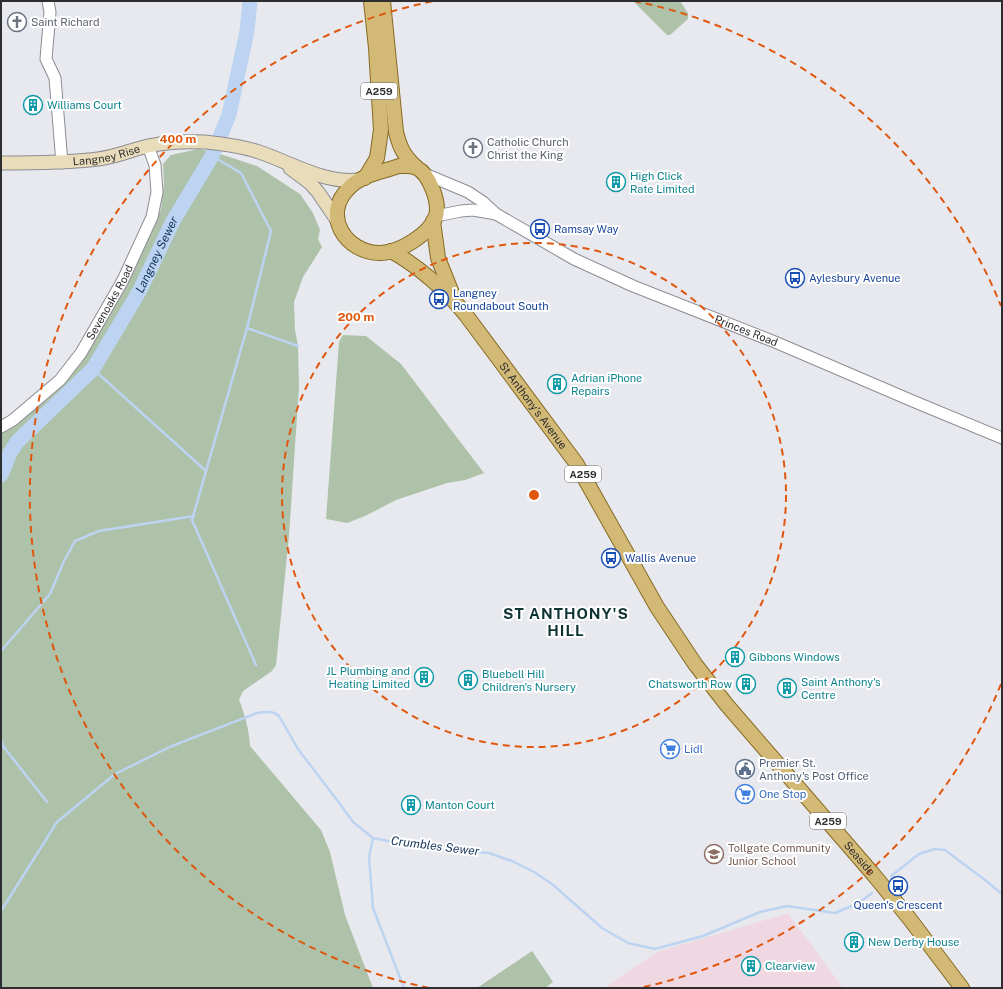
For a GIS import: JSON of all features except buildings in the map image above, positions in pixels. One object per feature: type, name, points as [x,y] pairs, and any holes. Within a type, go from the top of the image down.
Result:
[{"type":"main road","name":"A259","points":[[362,179],[377,158],[382,130],[371,1]]},
{"type":"main road","name":"A259","points":[[382,1],[396,132],[399,146],[406,158],[421,171]]},
{"type":"main road","name":"Langney Rise","points":[[1,163],[62,163],[100,159],[148,146],[176,142],[205,142],[259,152],[337,180],[347,181],[362,179]]},
{"type":"main road","name":"Langney Rise","points":[[281,161],[314,188],[337,220]]},
{"type":"main road","points":[[399,166],[407,166],[421,171],[432,187],[436,200],[437,211],[434,219],[424,233],[415,240],[391,251],[381,253],[370,252],[358,247],[348,239],[339,228],[337,209],[343,194],[362,179],[399,166]]},
{"type":"main road","name":"St Anthony's Avenue","points":[[434,219],[438,258],[456,302]]},
{"type":"main road","name":"St Anthony's Avenue","points":[[391,251],[409,261],[456,302],[576,463],[657,607],[690,658]]},
{"type":"main road","name":"Seaside","points":[[690,658],[730,709],[873,874],[909,918],[962,988]]},
{"type":"street","points":[[48,1],[50,12],[46,58],[55,78],[62,163]]},
{"type":"street","name":"Sevenoaks Road","points":[[1,427],[13,420],[60,380],[81,354],[123,280],[152,217],[157,192],[155,165],[148,146]]},
{"type":"street","name":"Princes Road","points":[[421,171],[468,192],[483,202],[496,214],[574,259],[633,286],[775,342],[1002,438]]},
{"type":"street","name":"Princes Road","points":[[434,219],[461,211],[472,210],[496,214]]},
{"type":"shaded area","points":[[788,913],[843,988],[604,988],[657,952]]},
{"type":"green space","points":[[633,1],[680,1],[688,13],[688,19],[670,35],[667,35]]},
{"type":"green space","points":[[198,149],[214,152],[257,166],[300,194],[313,213],[320,230],[318,239],[322,247],[303,277],[294,302],[295,330],[298,346],[299,387],[289,536],[276,665],[272,671],[243,691],[239,700],[249,734],[250,746],[321,830],[330,852],[345,915],[373,988],[1,988],[1,430],[84,355],[132,274],[161,209],[164,184],[163,164],[171,155]]},
{"type":"green space","points":[[343,335],[366,336],[401,364],[484,473],[465,480],[447,483],[396,500],[365,516],[347,523],[326,519],[339,342]]},
{"type":"green space","points":[[532,951],[553,982],[545,988],[477,988]]},
{"type":"waterway","name":"Langney Sewer","points":[[1,475],[10,453],[17,442],[93,369],[140,290],[173,221],[212,156],[229,115],[247,31],[250,1]]},
{"type":"waterway","points":[[212,156],[241,173],[271,231],[247,328],[192,520],[256,665]]},
{"type":"waterway","points":[[247,328],[298,346]]},
{"type":"waterway","points":[[93,369],[206,471]]},
{"type":"waterway","name":"Langney Sewer","points":[[1,456],[10,453]]},
{"type":"waterway","points":[[1,651],[50,594],[64,561],[75,541],[99,531],[194,516]]},
{"type":"waterway","name":"Crumbles Sewer","points":[[1,911],[57,822],[115,774],[172,746],[257,713],[265,712],[271,712],[279,716],[298,749],[353,822],[373,838],[418,847],[489,853],[512,861],[534,872],[552,884],[602,928],[628,943],[655,949],[703,936],[760,912],[787,906],[835,913],[859,903],[872,893]]},
{"type":"waterway","points":[[1,739],[3,746],[47,802]]},
{"type":"waterway","points":[[373,838],[369,857],[373,908],[404,988]]},
{"type":"waterway","name":"Crumbles Sewer","points":[[891,876],[919,854],[935,849],[945,850],[1002,894]]},
{"type":"place","name":"Saint Richard","points":[[17,22]]},
{"type":"place","name":"Williams Court","points":[[33,105]]},
{"type":"place","name":"Catholic Church Christ the King","points":[[473,148]]},
{"type":"place","name":"High Click Rate Limited","points":[[616,182]]},
{"type":"place","name":"Ramsay Way","points":[[540,229]]},
{"type":"place","name":"Aylesbury Avenue","points":[[795,278]]},
{"type":"place","name":"Langney Roundabout South","points":[[439,299]]},
{"type":"place","name":"Adrian iPhone Repairs","points":[[557,384]]},
{"type":"place","name":"Wallis Avenue","points":[[611,558]]},
{"type":"place","name":"Gibbons Windows","points":[[735,657]]},
{"type":"place","name":"JL Plumbing and Heating Limited","points":[[424,677]]},
{"type":"place","name":"Bluebell Hill Children's Nursery","points":[[468,680]]},
{"type":"place","name":"Chatsworth Row","points":[[746,684]]},
{"type":"place","name":"Saint Anthony's Centre","points":[[787,688]]},
{"type":"place","name":"Lidl","points":[[670,749]]},
{"type":"place","name":"Premier St. Anthony's Post Office","points":[[745,769]]},
{"type":"place","name":"One Stop","points":[[745,794]]},
{"type":"place","name":"Manton Court","points":[[411,805]]},
{"type":"place","name":"Tollgate Community Junior School","points":[[714,854]]},
{"type":"place","name":"Queen's Crescent","points":[[898,886]]},
{"type":"place","name":"New Derby House","points":[[854,942]]},
{"type":"place","name":"Clearview","points":[[751,966]]},
{"type":"district","name":"ST ANTHONY'S HILL","points":[[566,622]]}]
